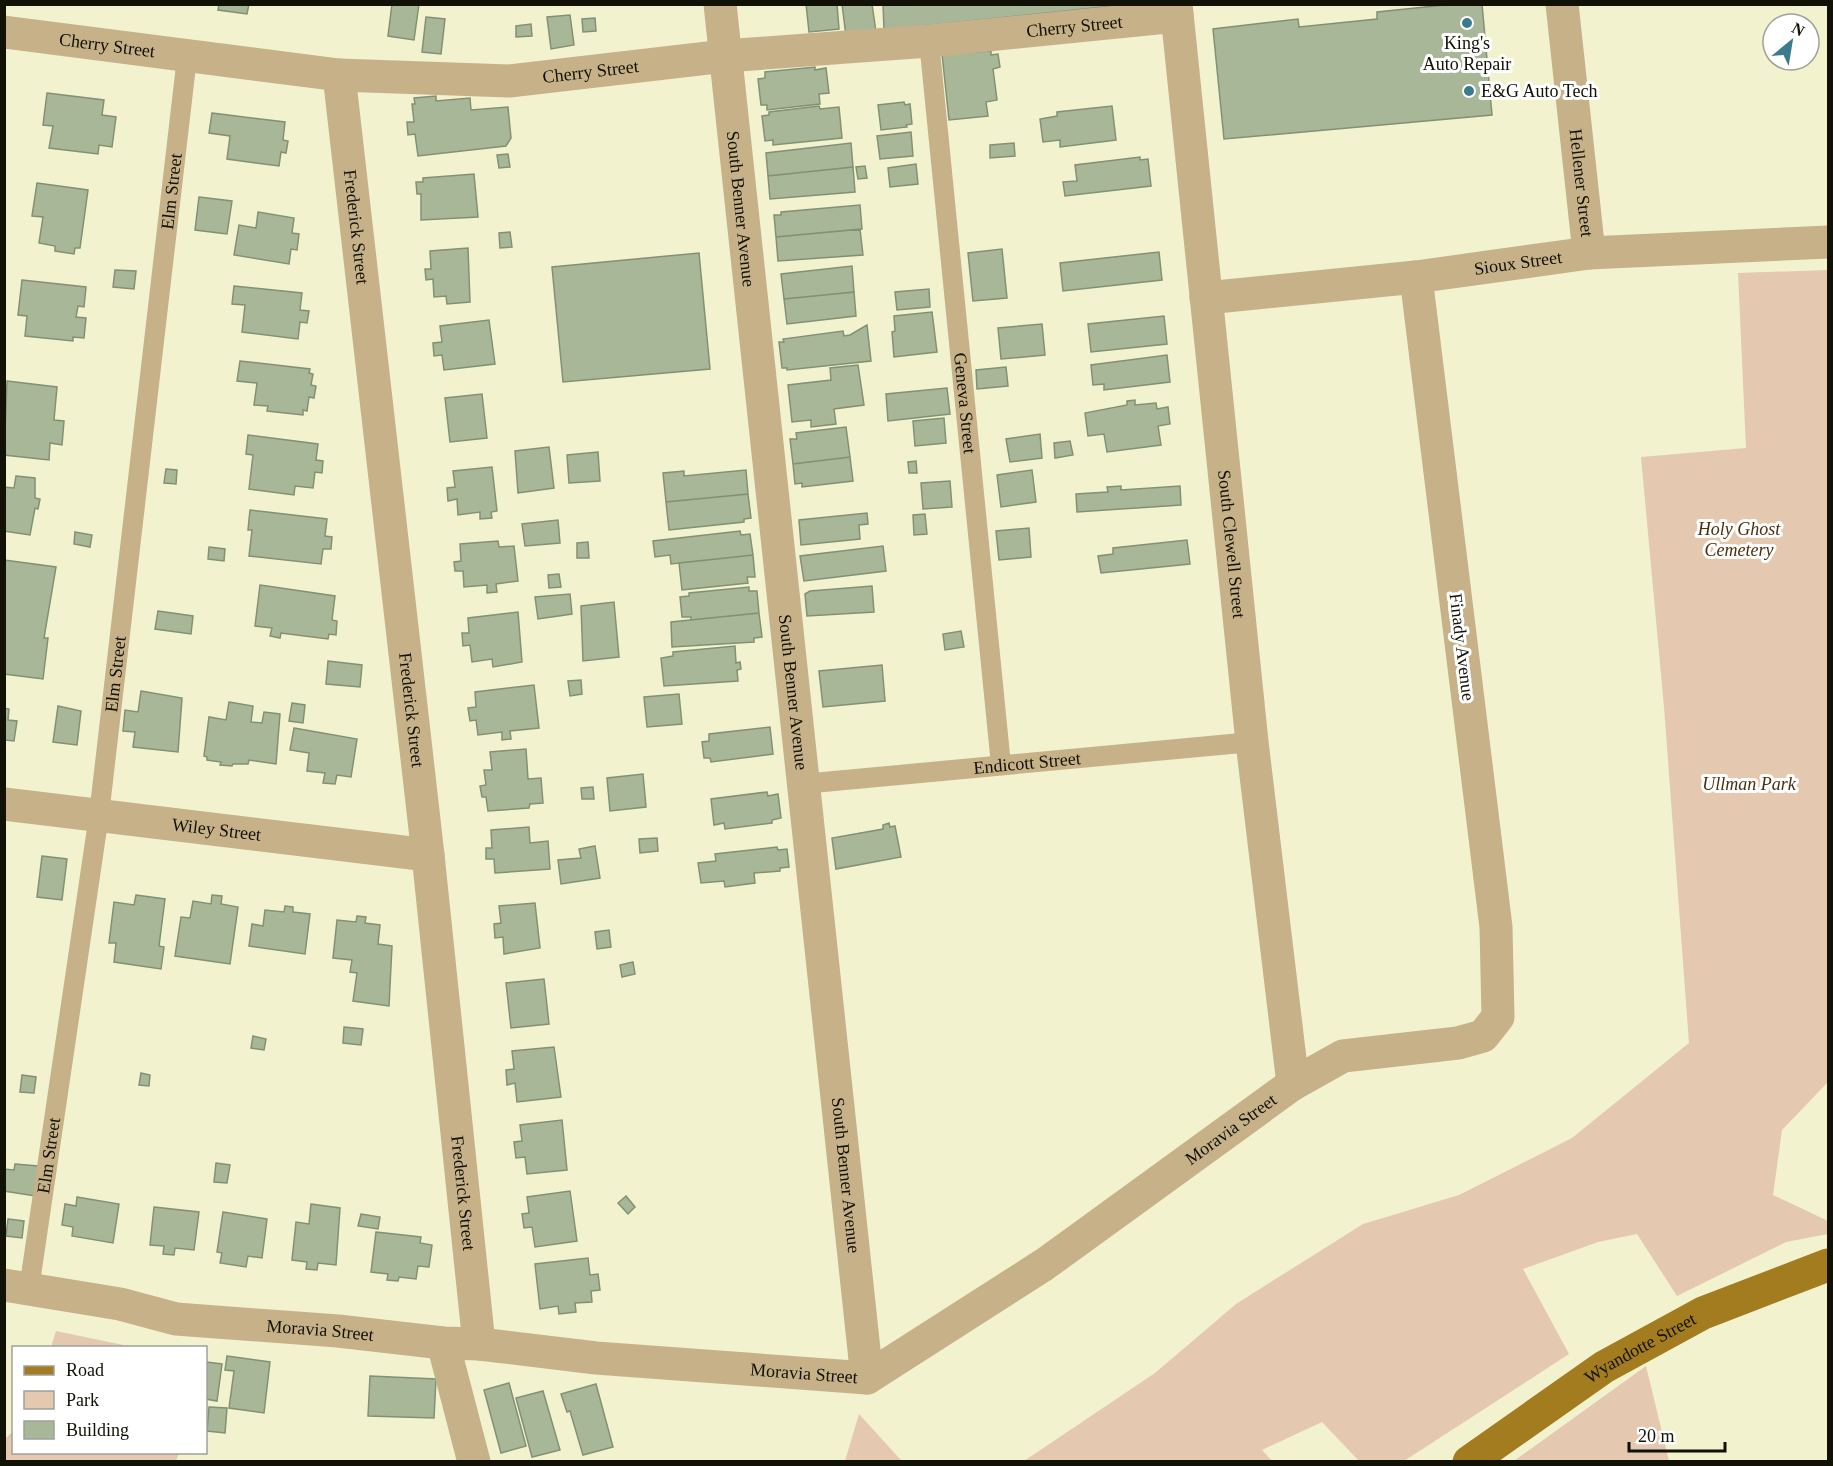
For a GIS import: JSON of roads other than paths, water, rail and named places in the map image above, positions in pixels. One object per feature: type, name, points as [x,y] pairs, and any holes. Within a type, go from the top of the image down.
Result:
[{"type":"main road","name":"Wyandotte Street","points":[[1469,1461],[1604,1367],[1703,1313],[1828,1265]]},
{"type":"street","name":"South Benner Avenue","points":[[720,4],[802,784],[838,1081],[867,1378]]},
{"type":"street","name":"Hellener Street","points":[[1562,4],[1589,253]]},
{"type":"street","name":"Cherry Street","points":[[4,32],[339,75],[509,81],[725,56],[929,41],[1177,10]]},
{"type":"street","name":"South Clewell Street","points":[[1177,10],[1252,742],[1293,1084]]},
{"type":"street","name":"Frederick Street","points":[[339,75],[428,855],[479,1344]]},
{"type":"street","name":"Sioux Street","points":[[1206,298],[1416,277],[1589,253],[1828,242]]},
{"type":"street","name":"Finady Avenue","points":[[1416,277],[1496,927],[1498,1017]]},
{"type":"street","name":"Wiley Street","points":[[4,804],[428,855]]},
{"type":"street","name":"Moravia Street","points":[[17,1287],[120,1305],[176,1318],[338,1331],[443,1343],[479,1344],[597,1358],[867,1378],[1045,1264],[1293,1084],[1343,1056],[1458,1043],[1483,1036],[1498,1017]]},
{"type":"street","points":[[443,1343],[474,1461]]},
{"type":"lane","name":"Geneva Street","points":[[929,41],[1001,765]]},
{"type":"lane","name":"Elm Street","points":[[17,1287],[99,815],[187,57]]},
{"type":"lane","name":"Endicott Street","points":[[802,784],[1252,742]]},
{"type":"place","name":"King's Auto Repair","points":[[1467,23]]},
{"type":"place","name":"E&G Auto Tech","points":[[1469,91]]},
{"type":"park label","name":"Holy Ghost Cemetery","points":[[1739,539]]},
{"type":"park label","name":"Ullman Park","points":[[1749,784]]}]
